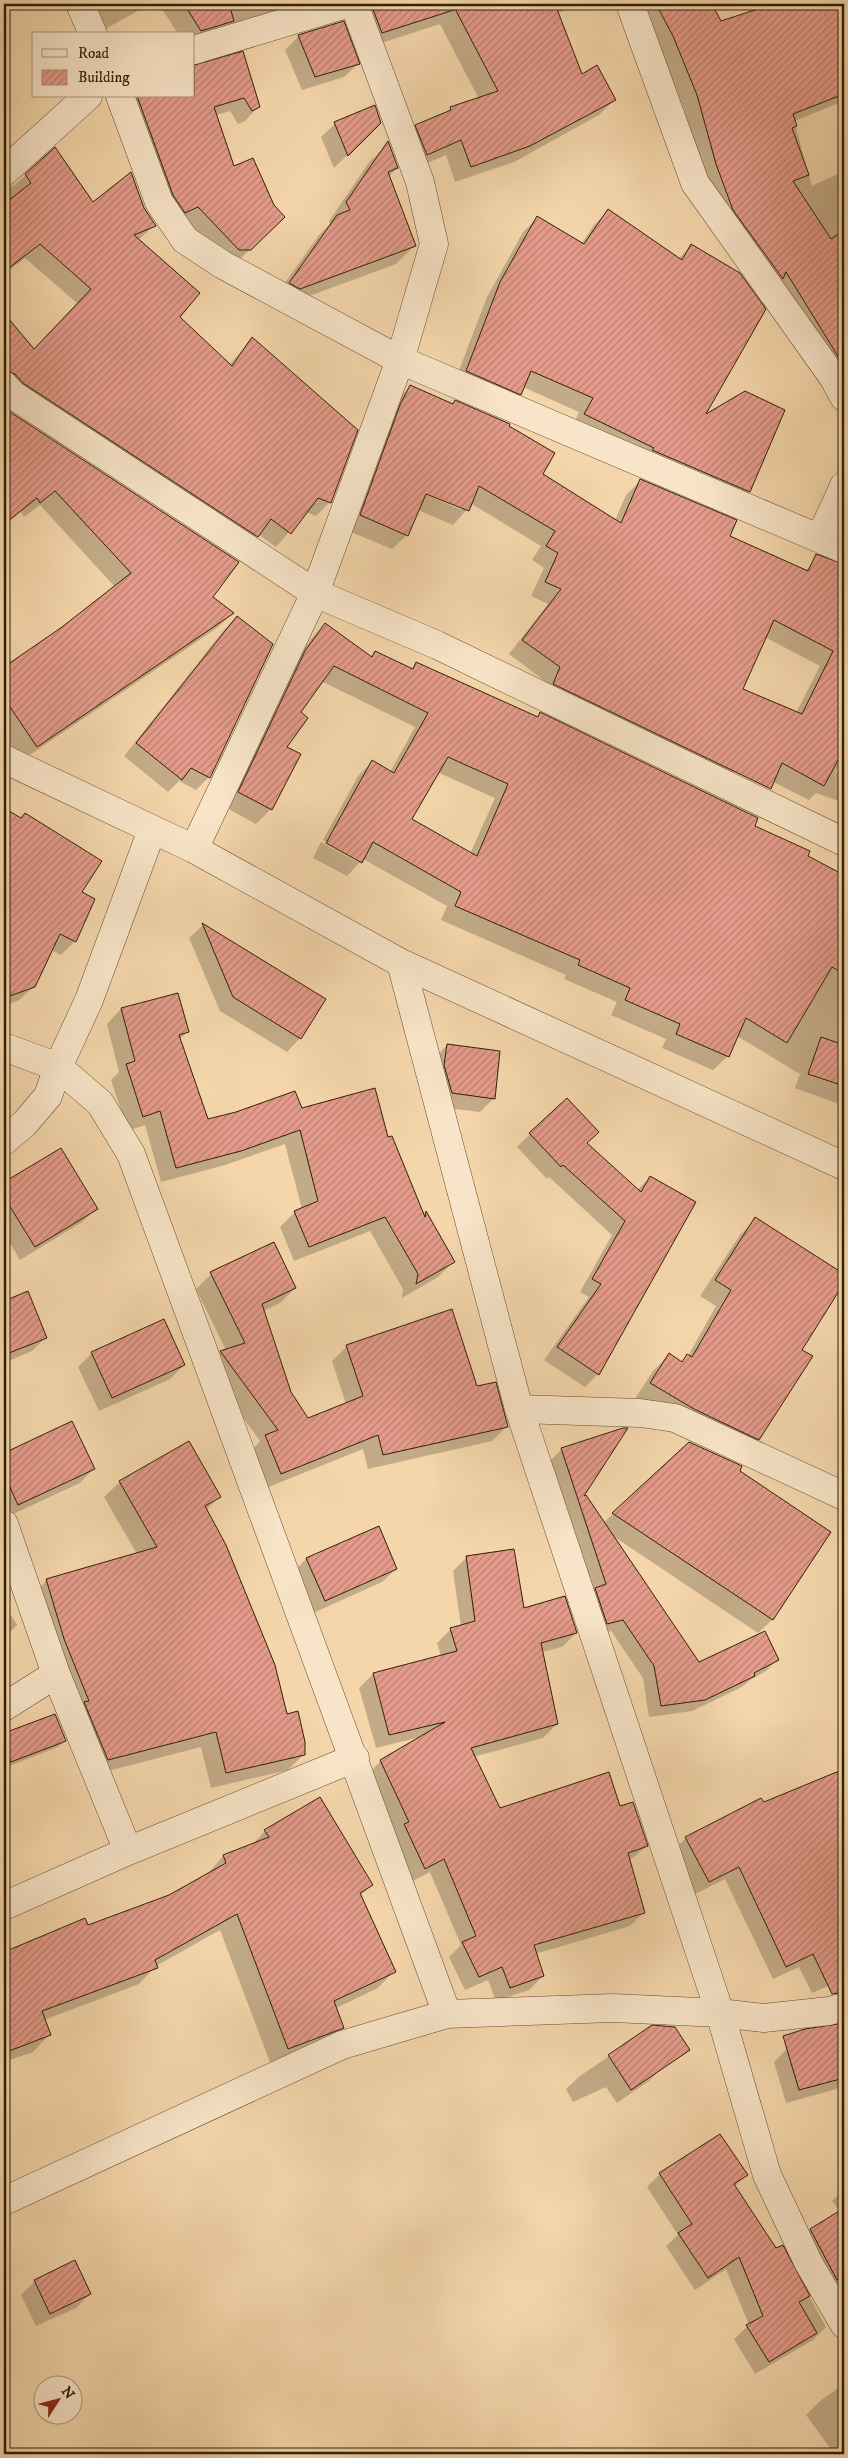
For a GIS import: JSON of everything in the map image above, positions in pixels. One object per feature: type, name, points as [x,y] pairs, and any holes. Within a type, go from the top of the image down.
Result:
[{"type":"street","points":[[80,4],[92,32]]},
{"type":"street","points":[[195,50],[346,4]]},
{"type":"street","points":[[194,849],[316,593],[400,360],[434,244],[420,182],[354,4]]},
{"type":"street","points":[[630,4],[694,183],[834,377],[844,397]]},
{"type":"street","points":[[4,172],[86,98]]},
{"type":"street","points":[[121,98],[159,202],[184,240],[223,265],[400,360],[832,543],[844,486]]},
{"type":"street","points":[[4,385],[13,395],[316,593],[437,645],[844,842]]},
{"type":"street","points":[[4,759],[194,849],[401,963],[844,1166]]},
{"type":"street","points":[[4,1141],[25,1123],[48,1096],[58,1067],[89,1000],[152,830]]},
{"type":"street","points":[[401,963],[519,1409],[720,2013],[767,2175],[808,2262],[837,2295],[844,2324]]},
{"type":"street","points":[[4,1047],[58,1067],[100,1103],[131,1154],[355,1758],[447,2014]]},
{"type":"street","points":[[519,1409],[640,1413],[675,1418],[844,1496]]},
{"type":"street","points":[[4,1524],[56,1674],[128,1851]]},
{"type":"street","points":[[4,1707],[56,1674]]},
{"type":"street","points":[[4,1906],[128,1851],[355,1758]]},
{"type":"street","points":[[4,2201],[342,2045],[447,2014],[613,2008],[720,2013],[764,2018],[829,2011],[844,2007]]},
{"type":"building","points":[[184,4],[229,4],[234,21],[201,31]]},
{"type":"building","points":[[371,4],[555,4],[582,74],[597,65],[616,100],[530,146],[471,167],[461,140],[427,155],[415,125],[451,110],[450,107],[498,91],[453,5],[454,10],[382,33]]},
{"type":"building","points":[[656,4],[712,4],[721,21],[773,4],[844,4],[844,94],[793,114],[797,126],[792,128],[809,175],[793,181],[831,239],[844,230],[844,366],[786,272],[783,279],[733,210],[716,164],[697,95],[673,36]]},
{"type":"building","points":[[344,21],[360,64],[315,77],[298,35]]},
{"type":"building","points":[[243,51],[260,107],[252,111],[244,98],[214,107],[234,166],[253,158],[274,205],[285,217],[251,250],[239,250],[198,207],[185,213],[173,195],[138,98],[195,98],[195,65]]},
{"type":"building","points":[[375,105],[381,123],[348,156],[334,122]]},
{"type":"building","points":[[388,141],[398,168],[388,172],[416,246],[300,289],[289,283],[337,215],[350,210],[346,202]]},
{"type":"building","points":[[55,147],[93,202],[131,172],[144,208],[156,226],[134,235],[200,293],[180,317],[232,366],[252,337],[358,430],[331,503],[318,498],[291,534],[271,519],[258,537],[23,383],[15,374],[4,370],[4,313],[34,349],[91,289],[40,244],[4,272],[4,204],[31,183],[25,174]]},
{"type":"building","points":[[608,209],[682,260],[691,244],[740,273],[766,309],[706,414],[745,391],[785,410],[750,492],[652,450],[654,448],[584,414],[593,398],[531,371],[521,395],[466,371],[500,282],[537,216],[584,244]]},
{"type":"building","points":[[410,385],[453,404],[455,400],[510,424],[509,426],[555,453],[543,474],[621,523],[640,479],[737,520],[730,536],[808,571],[816,554],[844,564],[844,749],[824,786],[782,763],[771,789],[553,684],[560,667],[522,640],[561,589],[545,582],[558,553],[546,546],[555,531],[479,486],[469,511],[426,494],[408,536],[360,515],[400,405]],"holes":[[[774,620],[833,651],[802,714],[743,689]]]},
{"type":"building","points":[[4,408],[239,562],[213,597],[234,613],[37,747],[4,698],[4,667],[62,627],[131,573],[55,491],[40,503],[37,498],[4,524]]},
{"type":"building","points":[[237,616],[273,644],[210,778],[191,768],[182,780],[136,743]]},
{"type":"building","points":[[325,623],[372,657],[375,651],[413,669],[416,662],[538,717],[540,712],[758,818],[755,826],[810,851],[808,856],[844,875],[844,974],[832,967],[787,1043],[746,1018],[729,1057],[676,1034],[680,1024],[625,1000],[630,988],[578,965],[580,960],[455,906],[461,892],[373,842],[362,863],[326,843],[372,760],[394,773],[428,713],[334,666],[301,712],[308,718],[287,747],[301,754],[272,810],[238,792],[305,651]],"holes":[[[448,757],[508,784],[477,856],[412,819]]]},
{"type":"building","points":[[4,808],[21,818],[25,813],[102,861],[82,892],[95,899],[76,942],[60,934],[35,987],[4,998]]},
{"type":"building","points":[[202,923],[326,999],[301,1039],[233,997]]},
{"type":"building","points":[[178,993],[189,1032],[179,1035],[208,1119],[236,1112],[295,1091],[302,1108],[375,1088],[388,1137],[392,1136],[425,1217],[426,1211],[455,1262],[416,1284],[418,1274],[385,1217],[309,1247],[294,1211],[318,1201],[300,1130],[241,1151],[176,1168],[160,1111],[143,1117],[126,1064],[135,1061],[121,1008]]},
{"type":"building","points":[[821,1037],[844,1045],[844,1086],[808,1074]]},
{"type":"building","points":[[447,1044],[500,1051],[495,1099],[452,1093],[444,1065]]},
{"type":"building","points":[[567,1098],[599,1132],[587,1143],[641,1192],[650,1176],[696,1202],[599,1375],[557,1347],[601,1284],[592,1279],[625,1221],[563,1165],[561,1167],[529,1133]]},
{"type":"building","points":[[61,1148],[98,1209],[35,1247],[4,1197],[4,1182]]},
{"type":"building","points":[[755,1217],[844,1274],[844,1283],[802,1350],[813,1356],[759,1440],[694,1409],[650,1383],[669,1353],[682,1362],[687,1354],[692,1357],[731,1290],[715,1280]]},
{"type":"building","points":[[274,1242],[296,1288],[262,1304],[291,1392],[308,1418],[363,1396],[346,1345],[452,1309],[477,1386],[496,1382],[508,1427],[383,1455],[378,1435],[281,1474],[265,1435],[278,1430],[220,1351],[245,1343],[210,1272]]},
{"type":"building","points":[[28,1291],[47,1338],[4,1355],[4,1301]]},
{"type":"building","points":[[164,1319],[185,1365],[112,1398],[91,1352]]},
{"type":"building","points":[[72,1421],[95,1469],[18,1505],[4,1474],[4,1453]]},
{"type":"building","points":[[628,1428],[584,1496],[586,1495],[699,1662],[765,1631],[779,1660],[754,1673],[755,1676],[705,1700],[661,1706],[654,1666],[623,1620],[607,1624],[595,1588],[606,1584],[561,1448]]},
{"type":"building","points":[[189,1441],[221,1497],[205,1506],[226,1545],[275,1665],[287,1714],[298,1711],[305,1742],[305,1755],[226,1773],[216,1732],[108,1760],[84,1702],[89,1701],[64,1639],[46,1579],[157,1547],[119,1481]]},
{"type":"building","points":[[689,1442],[742,1466],[740,1471],[831,1532],[773,1620],[612,1513]]},
{"type":"building","points":[[379,1526],[397,1569],[325,1601],[306,1558]]},
{"type":"building","points":[[514,1549],[524,1608],[565,1596],[577,1633],[541,1643],[558,1724],[471,1748],[500,1808],[609,1772],[620,1806],[633,1802],[648,1846],[628,1853],[645,1913],[534,1945],[544,1976],[510,1988],[502,1967],[479,1977],[462,1942],[476,1936],[444,1859],[425,1869],[404,1824],[409,1822],[380,1760],[445,1722],[389,1735],[373,1673],[457,1651],[450,1628],[475,1621],[466,1556]]},
{"type":"building","points":[[55,1714],[66,1741],[11,1762],[4,1743],[4,1733]]},
{"type":"building","points":[[844,1769],[844,1992],[832,1994],[813,1954],[786,1967],[739,1867],[709,1882],[685,1837],[761,1798],[764,1802]]},
{"type":"building","points":[[320,1797],[373,1885],[360,1893],[396,1972],[334,2001],[344,2028],[288,2049],[237,1914],[155,1960],[158,1968],[42,2011],[51,2035],[4,2053],[4,1952],[85,1918],[88,1925],[169,1895],[226,1863],[223,1855],[269,1837],[264,1830]]},
{"type":"building","points":[[844,2023],[844,2078],[799,2090],[783,2036],[805,2029]]},
{"type":"building","points":[[652,2025],[675,2027],[690,2050],[631,2090],[608,2055]]},
{"type":"building","points":[[720,2134],[748,2175],[734,2184],[776,2248],[783,2245],[810,2296],[799,2302],[817,2333],[769,2362],[746,2325],[763,2316],[739,2257],[708,2278],[678,2233],[692,2224],[659,2173]]},
{"type":"building","points":[[844,2208],[844,2276],[837,2280],[810,2229]]},
{"type":"building","points":[[75,2260],[91,2294],[50,2314],[34,2280]]}]
